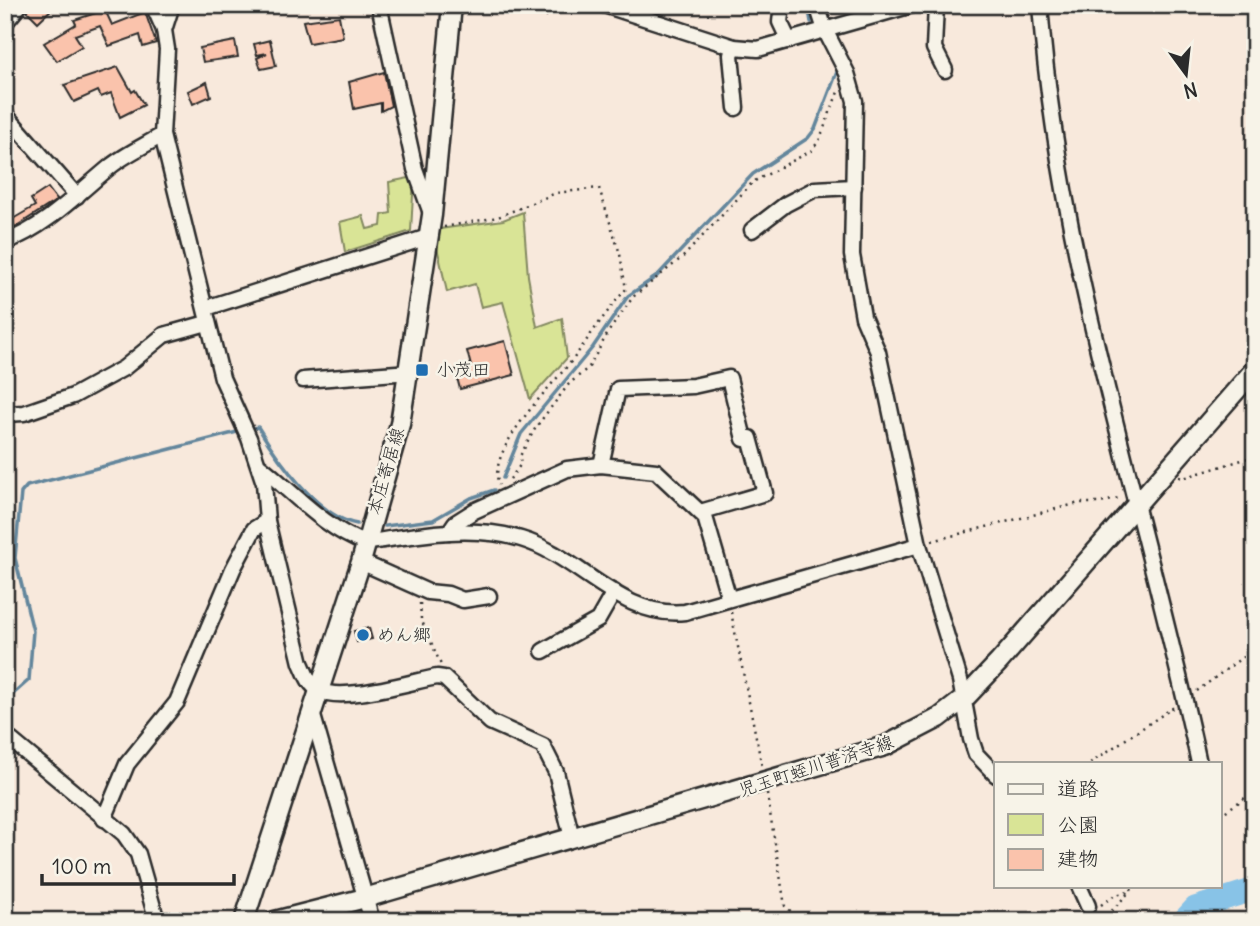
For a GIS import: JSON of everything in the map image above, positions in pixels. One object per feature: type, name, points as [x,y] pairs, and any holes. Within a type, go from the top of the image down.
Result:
[{"type":"main road","name":"本庄寄居線","points":[[244,921],[313,716],[390,466],[410,372],[430,227],[452,5]]},
{"type":"main road","name":"児玉町蛭川普済寺線","points":[[275,921],[365,898],[765,783],[885,746],[939,718],[965,698],[1135,499],[1166,472],[1255,369]]},
{"type":"street","points":[[5,23],[20,5]]},
{"type":"street","points":[[153,5],[164,30],[167,49],[162,135],[222,378],[260,466],[267,521],[301,663],[309,682],[320,690],[341,695],[437,677],[444,678],[490,722],[543,746],[556,772],[572,838]]},
{"type":"street","points":[[164,30],[172,5]]},
{"type":"street","points":[[206,308],[430,227],[379,5]]},
{"type":"street","points":[[604,5],[734,47],[758,49],[912,5]]},
{"type":"street","points":[[782,5],[780,22],[789,41]]},
{"type":"street","points":[[817,5],[825,30],[847,73],[855,101],[852,255],[863,317],[878,352],[919,545],[965,698],[976,754],[994,773]]},
{"type":"street","points":[[936,5],[934,48],[945,70]]},
{"type":"street","points":[[1040,5],[1045,78],[1088,309],[1162,600],[1199,762]]},
{"type":"street","points":[[734,47],[732,55],[736,108]]},
{"type":"street","points":[[5,114],[77,196]]},
{"type":"street","points":[[5,242],[24,235],[77,196],[113,165],[162,135]]},
{"type":"street","points":[[752,230],[786,204],[815,189],[854,187]]},
{"type":"street","points":[[5,414],[24,413],[74,396],[124,368],[164,335],[208,323]]},
{"type":"street","points":[[303,380],[410,372]]},
{"type":"street","points":[[601,465],[618,389],[693,386],[729,378],[744,439],[750,438],[765,493],[699,512]]},
{"type":"street","points":[[449,532],[455,523],[567,469],[601,465],[656,471],[705,517],[729,599]]},
{"type":"street","points":[[260,466],[333,528],[366,543],[449,532],[519,538],[543,547],[614,592],[657,613],[685,612],[919,545]]},
{"type":"street","points":[[104,819],[127,764],[177,702],[233,569],[254,529],[267,521]]},
{"type":"street","points":[[361,562],[421,590],[448,594],[458,600],[489,596]]},
{"type":"street","points":[[543,651],[598,620],[614,592]]},
{"type":"street","points":[[313,716],[372,921]]},
{"type":"street","points":[[5,735],[124,834],[138,854],[157,921]]},
{"type":"street","points":[[1080,888],[1088,905]]},
{"type":"path","points":[[505,498],[509,480],[521,464],[520,456],[536,427],[569,384],[589,367],[622,310],[633,297],[663,277],[753,182],[811,151],[819,141],[847,73]]},
{"type":"path","points":[[430,227],[498,217],[556,193],[599,188],[620,254],[626,289],[515,430],[497,473],[505,498]]},
{"type":"path","points":[[1166,472],[1183,478],[1255,456]]},
{"type":"path","points":[[919,545],[1079,503],[1135,499]]},
{"type":"path","points":[[421,590],[421,619],[444,678]]},
{"type":"path","points":[[729,599],[765,783],[785,906],[797,921]]},
{"type":"path","points":[[1222,814],[1255,791]]},
{"type":"path","points":[[1102,921],[1133,888]]},
{"type":"path","points":[[1088,905],[1096,908],[1115,895],[1129,892]]},
{"type":"green space","points":[[414,177],[411,231],[345,252],[340,222],[363,216],[367,229],[381,226],[382,215],[391,213],[389,182]]},
{"type":"green space","points":[[523,212],[528,276],[537,327],[562,318],[567,358],[530,399],[503,302],[481,307],[475,284],[447,292],[437,247],[440,229],[503,220]]},
{"type":"building","points":[[29,5],[56,5],[38,22],[27,11]]},
{"type":"building","points":[[518,5],[550,5],[546,16],[518,8]]},
{"type":"building","points":[[105,10],[112,25],[145,12],[156,43],[143,47],[140,35],[109,46],[100,26],[75,35],[82,46],[57,61],[44,43],[76,24],[74,20]]},
{"type":"building","points":[[339,16],[343,37],[309,43],[303,21]]},
{"type":"building","points":[[270,40],[276,66],[261,69],[257,58],[267,53],[257,55],[254,44]]},
{"type":"building","points":[[235,41],[238,57],[203,62],[200,48]]},
{"type":"building","points":[[118,67],[132,92],[135,90],[144,105],[120,117],[111,93],[101,97],[98,91],[74,102],[64,85]]},
{"type":"building","points":[[384,72],[391,106],[381,111],[381,103],[354,109],[349,82]]},
{"type":"building","points":[[207,82],[211,96],[193,104],[188,91]]},
{"type":"building","points":[[48,188],[57,200],[15,227],[11,220],[35,206],[31,199]]},
{"type":"building","points":[[505,341],[514,375],[460,389],[455,370],[471,366],[467,351]]},
{"type":"building","name":"めん郷","points":[[369,628],[372,639],[357,642],[354,631]]},
{"type":"waterway","points":[[808,5],[811,22]]},
{"type":"waterway","points":[[503,478],[521,434],[593,347],[628,296],[657,276],[753,174],[808,138],[815,129],[837,72],[835,62]]},
{"type":"waterway","points":[[249,429],[258,427],[276,455],[314,499],[328,511],[357,524]]},
{"type":"waterway","points":[[5,697],[11,696],[29,680],[33,631],[15,558],[21,493],[27,486],[241,431]]},
{"type":"waterway","points":[[385,526],[433,520],[471,498],[494,490]]},
{"type":"waterway","points":[[1183,921],[1195,908],[1255,889]]},
{"type":"place","name":"小茂田","points":[[422,370]]},
{"type":"place","name":"めん郷","points":[[363,635]]}]
